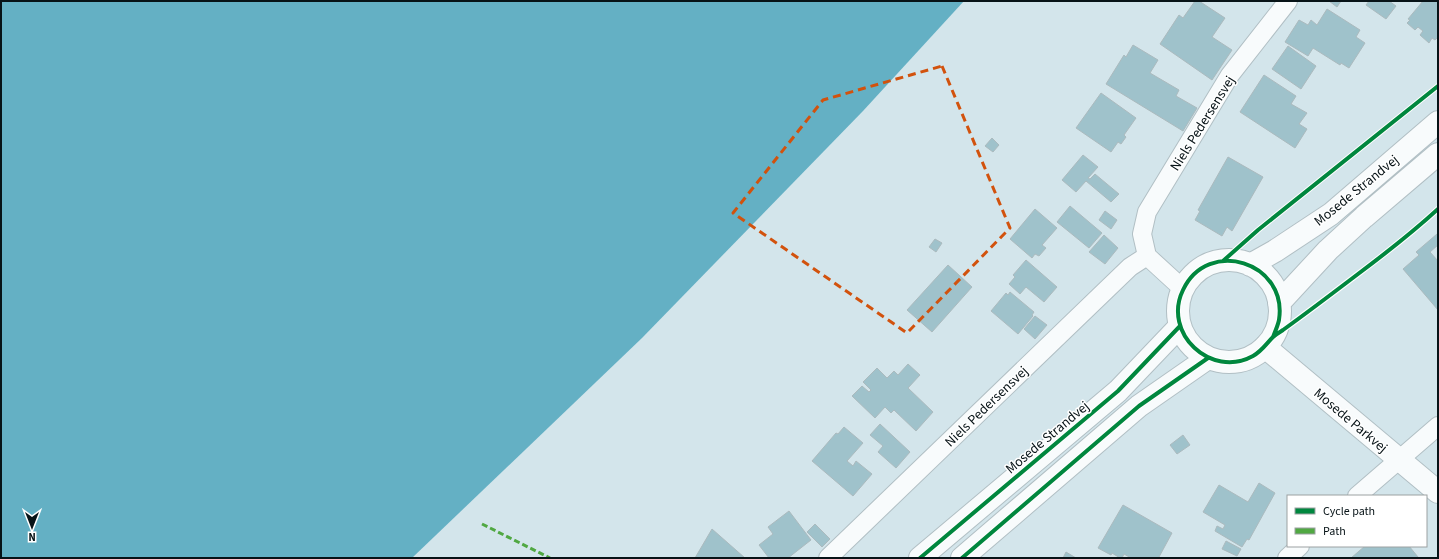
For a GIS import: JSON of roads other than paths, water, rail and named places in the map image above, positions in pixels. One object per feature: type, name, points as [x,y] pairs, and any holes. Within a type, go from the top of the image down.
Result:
[{"type":"main road","name":"Mosede Strandvej","points":[[1250,265],[1275,251],[1331,214],[1438,122]]},
{"type":"main road","name":"Mosede Strandvej","points":[[1279,303],[1328,250],[1438,154]]},
{"type":"main road","points":[[1223,261],[1237,261],[1250,265],[1261,271],[1276,291],[1279,303],[1279,320],[1273,337],[1265,347],[1253,356],[1239,361],[1223,362],[1208,358],[1191,345],[1186,339],[1180,326],[1178,308],[1183,289],[1199,270],[1211,264],[1223,261]]},
{"type":"main road","name":"Mosede Strandvej","points":[[920,558],[1118,391],[1180,326]]},
{"type":"main road","name":"Mosede Parkvej","points":[[1265,347],[1438,492]]},
{"type":"main road","points":[[962,558],[1139,406],[1208,358]]},
{"type":"street","name":"Niels Pedersensvej","points":[[828,558],[1130,268],[1147,256],[1142,234],[1147,212],[1230,75],[1288,1]]},
{"type":"street","points":[[1147,256],[1183,289]]},
{"type":"street","points":[[1358,495],[1438,426]]},
{"type":"street","points":[[1287,558],[1299,547]]},
{"type":"water","points":[[1,1],[964,1],[863,111],[642,338],[412,558],[1,558]]}]
